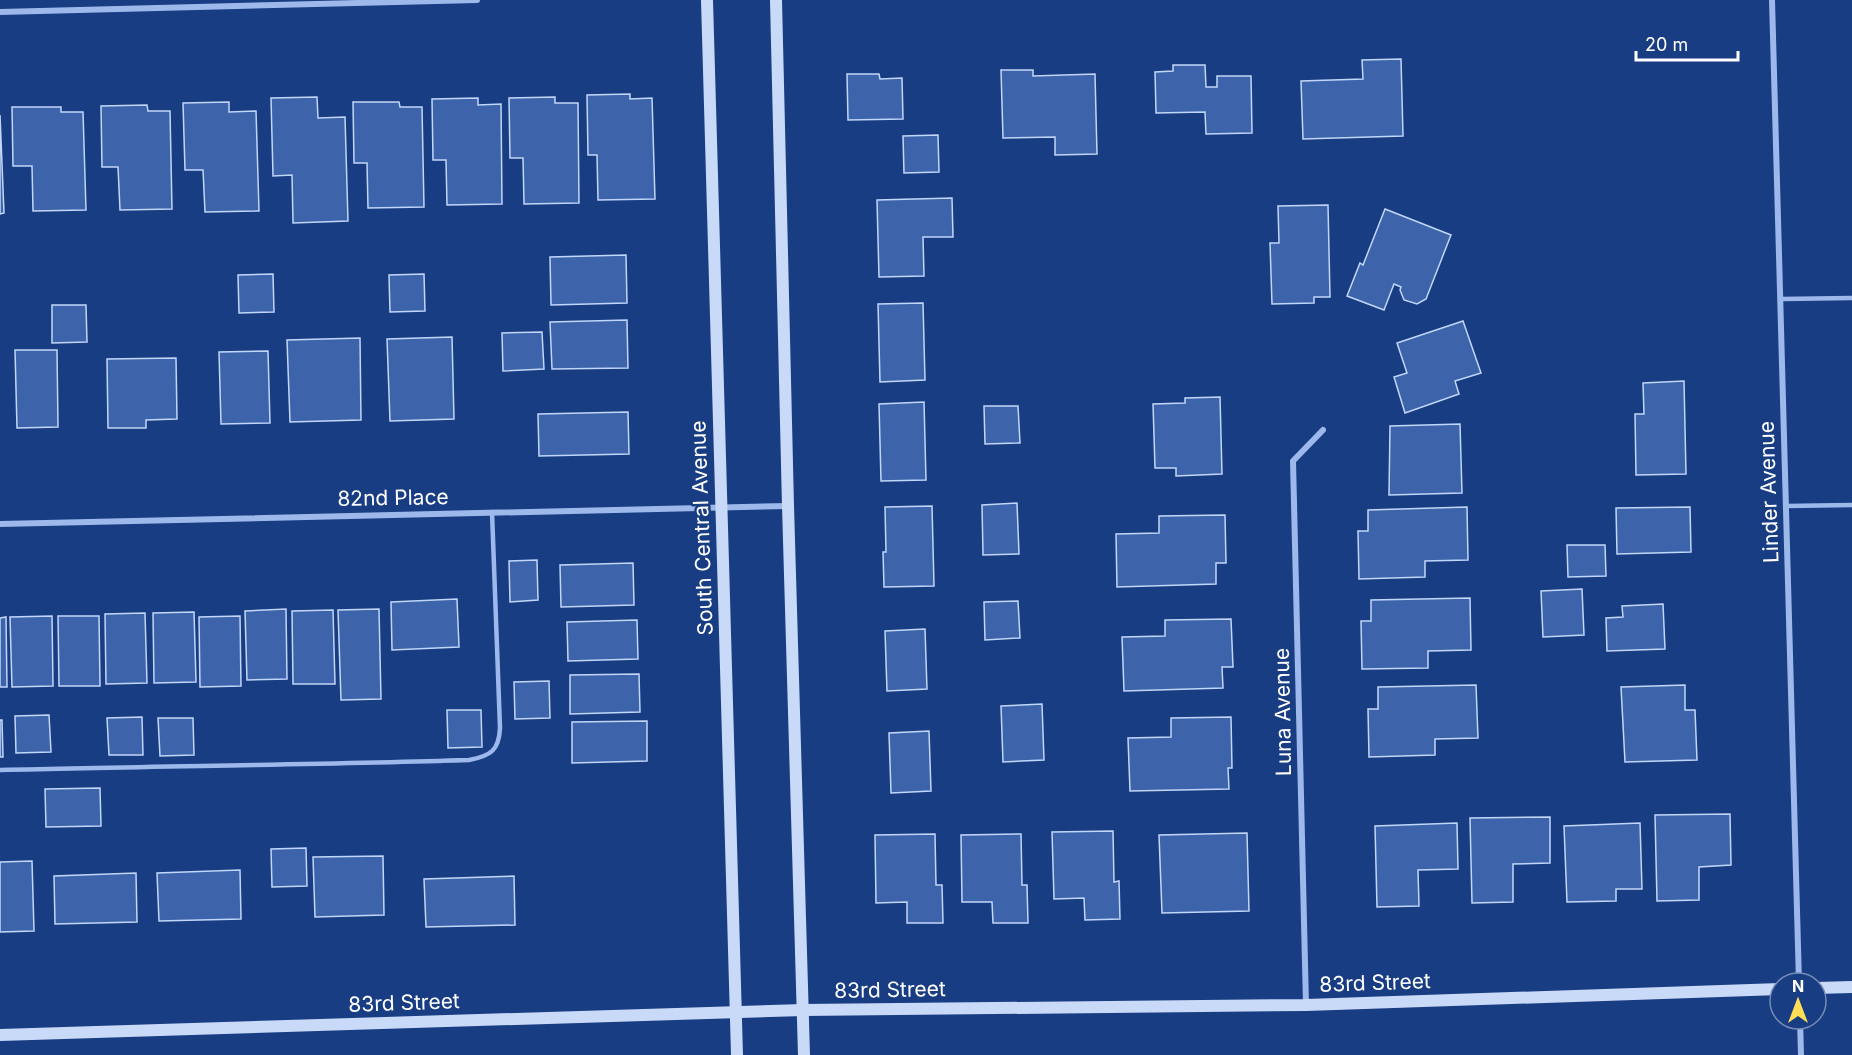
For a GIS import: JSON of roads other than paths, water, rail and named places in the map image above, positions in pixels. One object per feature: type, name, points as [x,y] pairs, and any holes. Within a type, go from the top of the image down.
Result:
[{"type":"street","points":[[0,12],[477,0]]},
{"type":"street","name":"South Central Avenue","points":[[707,0],[738,1055]]},
{"type":"street","points":[[776,0],[804,1055]]},
{"type":"street","name":"Linder Avenue","points":[[1773,0],[1799,971]]},
{"type":"street","name":"Luna Avenue","points":[[1306,1005],[1293,461],[1323,430]]},
{"type":"street","name":"82nd Place","points":[[0,524],[788,506]]},
{"type":"street","points":[[1828,987],[1852,987]]},
{"type":"street","name":"83rd Street","points":[[0,1035],[803,1010],[1306,1005],[1768,989]]},
{"type":"street","points":[[1800,1031],[1801,1055]]},
{"type":"lane","points":[[1781,299],[1852,298]]},
{"type":"lane","points":[[1786,506],[1852,505]]},
{"type":"lane","points":[[0,770],[469,760],[490,753],[500,739],[492,512]]}]
